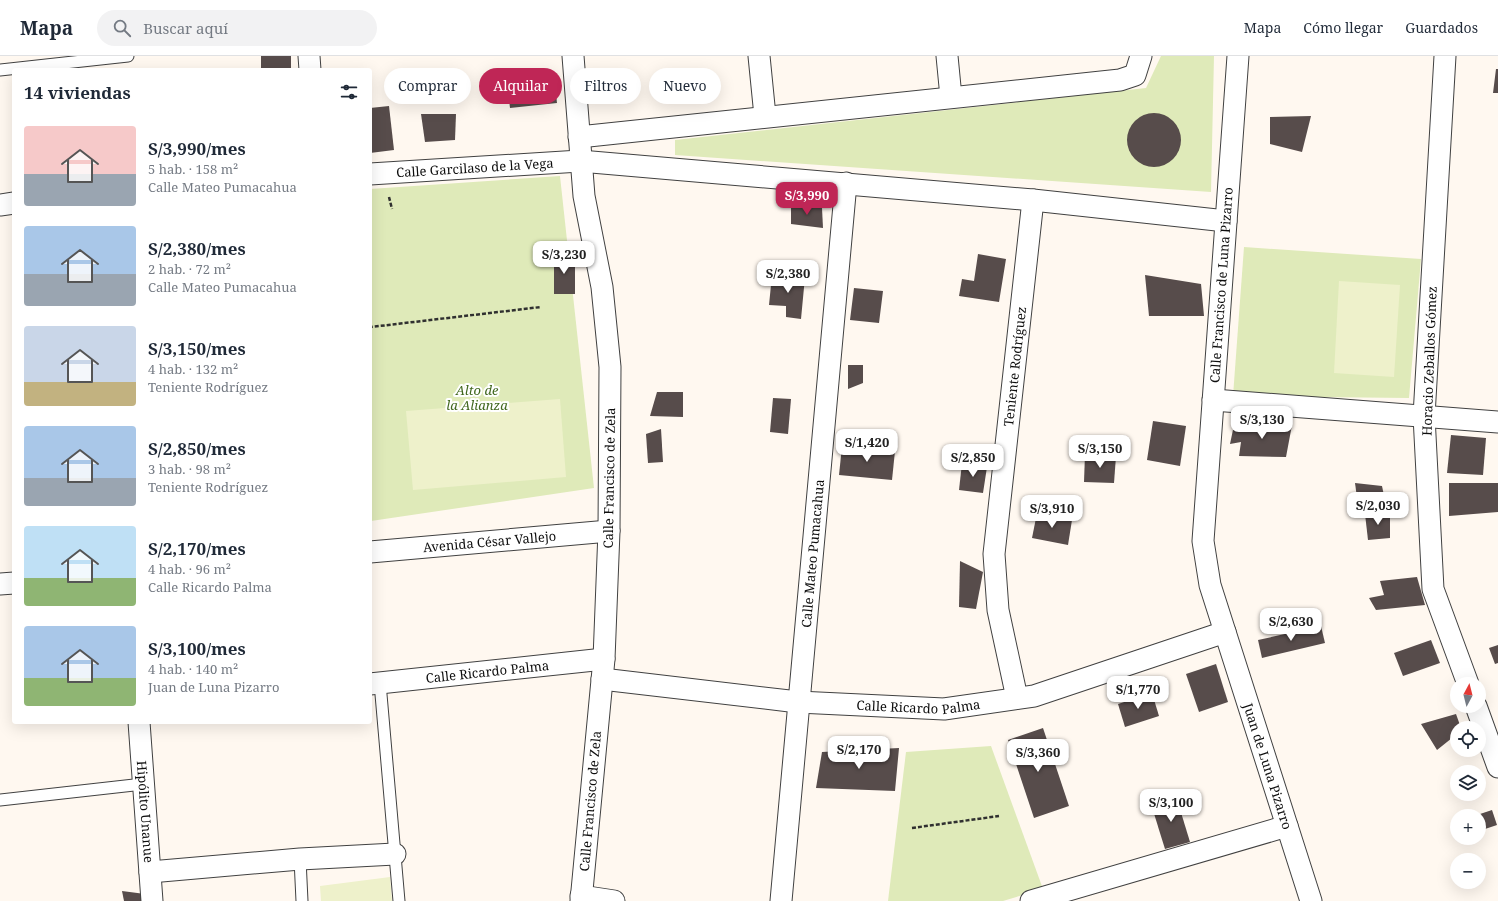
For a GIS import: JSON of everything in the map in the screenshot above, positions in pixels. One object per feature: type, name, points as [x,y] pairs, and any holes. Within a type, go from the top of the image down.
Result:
[{"type":"street","points":[[309,56],[310,68]]},
{"type":"street","name":"Calle Francisco de Zela","points":[[573,56],[580,161],[584,196],[602,287],[610,367],[609,531],[603,669],[581,899]]},
{"type":"street","points":[[759,56],[765,116]]},
{"type":"street","points":[[947,56],[951,97]]},
{"type":"street","points":[[579,137],[765,116],[1120,80],[1134,75],[1141,56]]},
{"type":"street","name":"Calle Francisco de Luna Pizarro","points":[[1225,632],[1210,585],[1203,541],[1238,56]]},
{"type":"street","name":"Horacio Zeballos Gómez","points":[[1446,56],[1424,416],[1433,589],[1465,677]]},
{"type":"street","name":"Calle Garcilaso de la Vega","points":[[372,174],[580,161],[1033,200],[1226,220]]},
{"type":"street","name":"Calle Mateo Pumacahua","points":[[781,901],[846,183]]},
{"type":"street","name":"Teniente Rodríguez","points":[[1017,698],[998,610],[994,554],[1033,200]]},
{"type":"street","points":[[0,205],[12,203]]},
{"type":"street","points":[[1212,400],[1498,422]]},
{"type":"street","name":"Avenida César Vallejo","points":[[372,552],[609,531]]},
{"type":"street","points":[[0,584],[12,583]]},
{"type":"street","name":"Calle Ricardo Palma","points":[[375,683],[603,669],[799,702],[944,708],[1034,696],[1225,632]]},
{"type":"street","name":"Juan de Luna Pizarro","points":[[1225,632],[1311,901]]},
{"type":"street","points":[[1479,713],[1498,767]]},
{"type":"street","name":"Hipólito Unanue","points":[[139,724],[152,901]]},
{"type":"street","points":[[1031,901],[1287,826]]},
{"type":"street","points":[[150,872],[300,859],[395,854]]},
{"type":"street","points":[[581,899],[614,901]]},
{"type":"lane","points":[[18,68],[128,56]]},
{"type":"lane","points":[[0,70],[12,69]]},
{"type":"lane","points":[[375,683],[399,901]]},
{"type":"lane","points":[[0,800],[143,784]]},
{"type":"lane","points":[[300,859],[302,901]]},
{"type":"path","points":[[372,327],[541,307]]},
{"type":"path","points":[[912,828],[999,816]]},
{"type":"green space","points":[[1161,56],[1214,56],[1211,192],[675,155],[675,140],[1146,88]]},
{"type":"green space","name":"Alto de la Alianza","points":[[560,176],[594,488],[372,521],[372,189]]},
{"type":"green space","points":[[1244,247],[1421,259],[1409,398],[1233,396]]},
{"type":"green space","points":[[1339,281],[1400,285],[1394,377],[1334,373]]},
{"type":"green space","points":[[560,399],[566,477],[413,490],[406,411]]},
{"type":"green space","points":[[991,746],[1043,889],[1003,901],[888,901],[906,752]]},
{"type":"green space","points":[[390,877],[392,901],[321,901],[320,886]]},
{"type":"building","points":[[261,56],[291,56],[291,68],[261,68]]},
{"type":"building","points":[[1496,69],[1498,69],[1498,93],[1493,93]]},
{"type":"building","points":[[510,104],[548,104],[510,108]]},
{"type":"building","points":[[389,106],[394,150],[372,153],[372,108]]},
{"type":"building","points":[[1154,113],[1164,115],[1173,121],[1179,130],[1181,140],[1179,150],[1173,159],[1164,165],[1154,167],[1144,165],[1135,159],[1129,150],[1127,140],[1129,130],[1135,121],[1144,115]]},
{"type":"building","points":[[421,114],[456,114],[455,140],[425,142]]},
{"type":"building","points":[[1311,116],[1302,152],[1270,144],[1270,117]]},
{"type":"building","points":[[791,204],[822,208],[823,228],[791,224]]},
{"type":"building","points":[[978,254],[1006,259],[999,302],[959,296],[962,279],[974,281]]},
{"type":"building","points":[[554,256],[575,256],[575,294],[554,294]]},
{"type":"building","points":[[772,275],[805,277],[801,319],[786,317],[786,306],[769,305]]},
{"type":"building","points":[[1145,275],[1201,284],[1204,316],[1149,316]]},
{"type":"building","points":[[854,288],[883,291],[879,323],[850,320]]},
{"type":"building","points":[[848,365],[863,365],[863,383],[848,389]]},
{"type":"building","points":[[657,392],[683,392],[683,417],[650,416]]},
{"type":"building","points":[[773,398],[791,399],[788,434],[770,432]]},
{"type":"building","points":[[1153,421],[1186,426],[1180,466],[1147,460]]},
{"type":"building","points":[[1234,425],[1292,425],[1286,457],[1239,456],[1241,442],[1230,444]]},
{"type":"building","points":[[661,429],[663,462],[648,463],[646,434]]},
{"type":"building","points":[[1451,435],[1486,438],[1483,475],[1447,473]]},
{"type":"building","points":[[842,446],[895,451],[892,480],[839,475]]},
{"type":"building","points":[[1085,454],[1116,456],[1114,483],[1084,482]]},
{"type":"building","points":[[962,463],[987,467],[983,493],[959,490]]},
{"type":"building","points":[[1355,483],[1382,486],[1386,505],[1358,505]]},
{"type":"building","points":[[1449,483],[1498,483],[1498,512],[1449,516]]},
{"type":"building","points":[[1390,512],[1390,538],[1368,540],[1365,514]]},
{"type":"building","points":[[1037,513],[1072,520],[1068,545],[1032,538]]},
{"type":"building","points":[[960,561],[983,572],[976,609],[959,607]]},
{"type":"building","points":[[1417,577],[1425,605],[1376,610],[1369,598],[1384,595],[1380,581]]},
{"type":"building","points":[[1321,626],[1325,643],[1262,658],[1258,640]]},
{"type":"building","points":[[1431,640],[1440,663],[1403,676],[1394,653]]},
{"type":"building","points":[[1498,645],[1498,663],[1495,664],[1489,648]]},
{"type":"building","points":[[1216,664],[1228,702],[1199,712],[1186,674]]},
{"type":"building","points":[[1152,693],[1159,716],[1125,727],[1118,704]]},
{"type":"building","points":[[1456,714],[1458,721],[1450,721],[1450,740],[1437,750],[1421,724]]},
{"type":"building","points":[[1043,728],[1069,806],[1034,818],[1008,740]]},
{"type":"building","points":[[899,748],[895,791],[816,788],[822,752]]},
{"type":"building","points":[[1176,796],[1190,842],[1165,849],[1151,804]]},
{"type":"building","points":[[1492,810],[1497,825],[1486,829],[1486,812]]},
{"type":"building","points":[[122,891],[145,894],[145,901],[124,901]]}]
